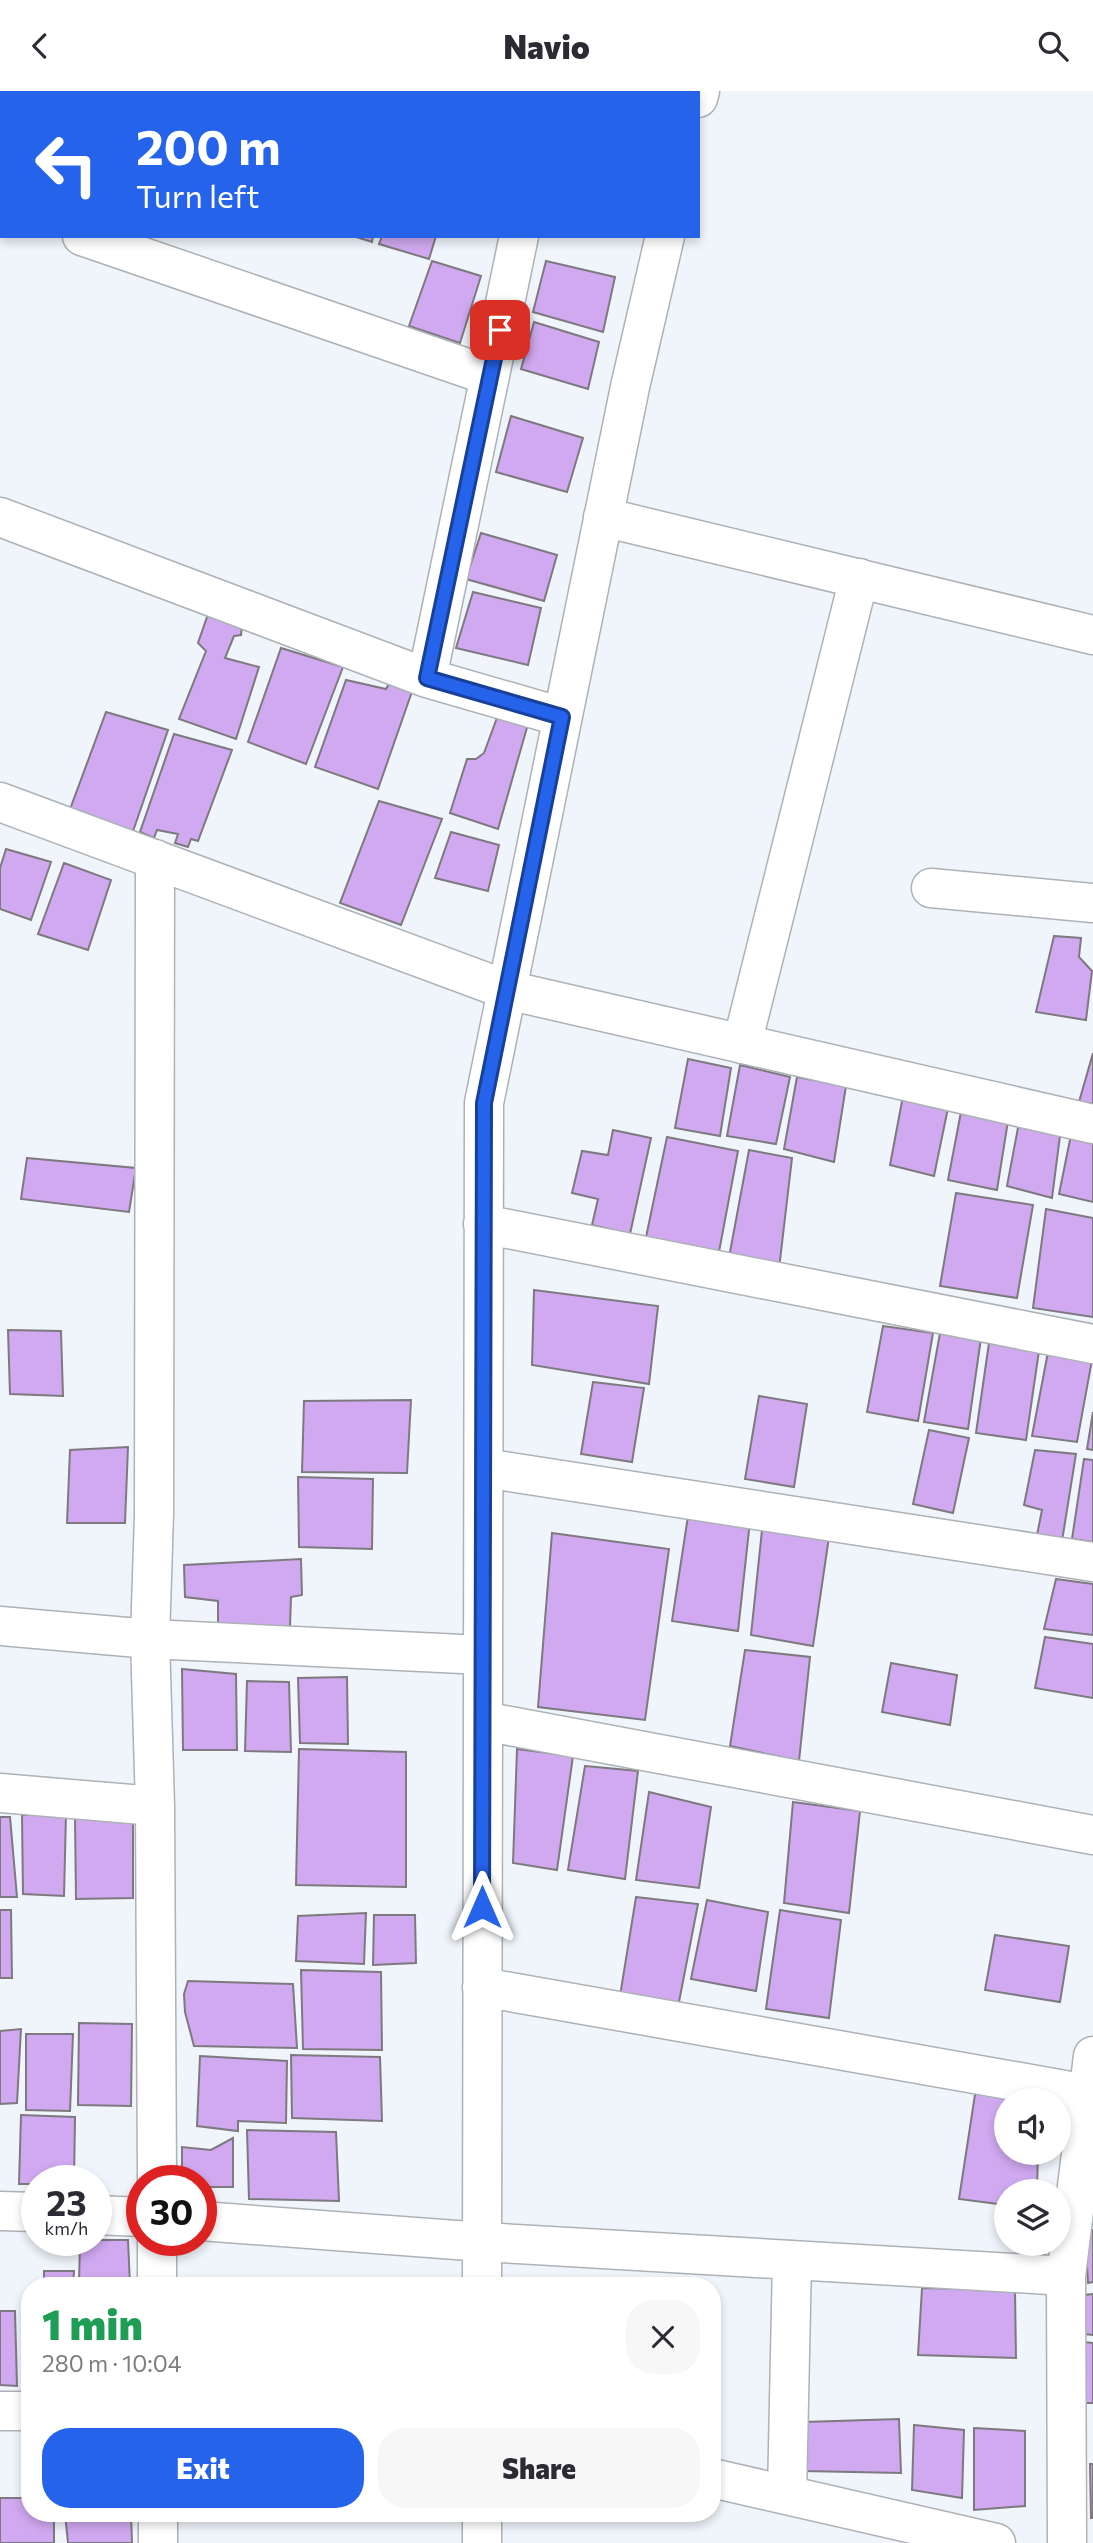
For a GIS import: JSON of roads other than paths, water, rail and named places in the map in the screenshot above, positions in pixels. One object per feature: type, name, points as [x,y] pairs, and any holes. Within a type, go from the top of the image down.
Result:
[{"type":"street","points":[[88,238],[490,376]]},
{"type":"street","points":[[427,678],[519,238]]},
{"type":"street","points":[[482,2277],[484,1103],[629,387],[666,238]]},
{"type":"street","points":[[603,516],[1093,635]]},
{"type":"street","points":[[0,517],[427,678],[562,717]]},
{"type":"street","points":[[742,1044],[859,578]]},
{"type":"street","points":[[0,802],[507,990],[1093,1124]]},
{"type":"street","points":[[155,859],[154,1514],[150,1639],[155,1806],[157,2165]]},
{"type":"street","points":[[931,888],[1093,903]]},
{"type":"street","points":[[483,1224],[1093,1344]]},
{"type":"street","points":[[484,1468],[1093,1562]]},
{"type":"street","points":[[0,1626],[150,1639],[483,1655]]},
{"type":"street","points":[[483,1721],[1093,1835]]},
{"type":"street","points":[[0,1793],[155,1806]]},
{"type":"street","points":[[482,1987],[1090,2094]]},
{"type":"street","points":[[1067,2543],[1066,2276],[1093,2056]]},
{"type":"street","points":[[0,2211],[21,2212]]},
{"type":"street","points":[[217,2222],[482,2242],[1066,2276]]},
{"type":"street","points":[[157,2256],[157,2277]]},
{"type":"street","points":[[786,2495],[792,2260]]},
{"type":"street","points":[[0,2411],[21,2411]]},
{"type":"street","points":[[721,2480],[996,2543]]},
{"type":"street","points":[[158,2522],[158,2543]]},
{"type":"street","points":[[482,2522],[482,2543]]}]
